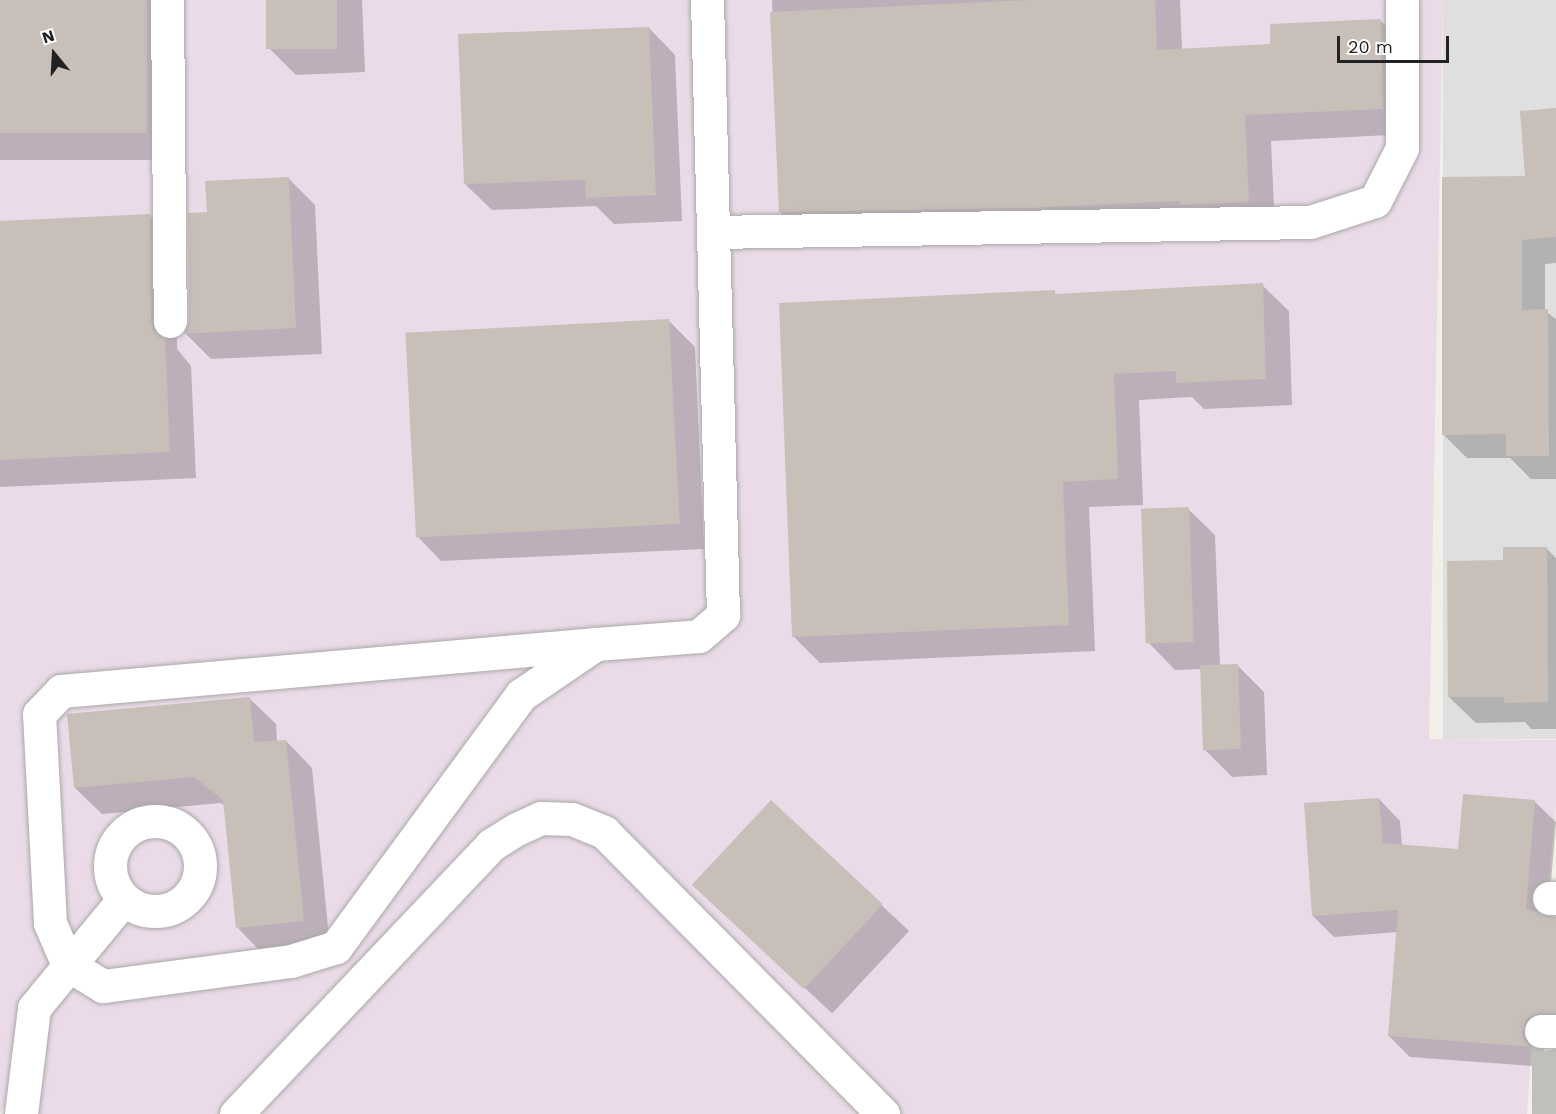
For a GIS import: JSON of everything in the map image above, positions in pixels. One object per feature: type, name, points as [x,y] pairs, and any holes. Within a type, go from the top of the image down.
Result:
[{"type":"lane","points":[[167,0],[170,321]]},
{"type":"lane","points":[[596,644],[521,696],[336,947],[291,961],[104,986],[68,965],[50,923],[39,714],[61,692],[596,644],[699,636],[723,615],[707,0]]},
{"type":"lane","points":[[713,232],[1310,222],[1375,201],[1402,148],[1402,0]]},
{"type":"lane","points":[[236,1114],[491,845],[541,818],[572,819],[604,832],[883,1114]]},
{"type":"lane","points":[[21,1114],[29,1032],[34,1008],[123,900]]},
{"type":"shaded area","points":[[0,0],[1443,0],[1429,739],[1556,740],[1556,807],[1549,879],[1538,947],[1527,1114],[23,1114],[9,1102],[0,1113]]},
{"type":"shaded area","points":[[1443,0],[1556,0],[1556,739],[1443,739]]},
{"type":"building","points":[[0,0],[147,0],[147,133],[0,133]]},
{"type":"building","points":[[266,0],[337,0],[337,49],[266,49]]},
{"type":"building","points":[[1031,0],[1155,0],[1157,50],[1270,44],[1270,24],[1381,19],[1383,109],[1245,115],[1249,202],[1180,205],[1180,201],[1029,208],[779,212],[770,12]]},
{"type":"building","points":[[649,27],[656,195],[586,198],[585,180],[464,184],[458,34]]},
{"type":"building","points":[[1556,108],[1556,237],[1522,240],[1522,310],[1548,309],[1549,456],[1506,456],[1506,434],[1442,435],[1442,177],[1525,176],[1520,111]]},
{"type":"building","points":[[289,177],[296,328],[183,334],[189,321],[188,213],[207,212],[205,181]]},
{"type":"building","points":[[150,214],[151,321],[154,331],[165,339],[170,452],[0,460],[0,221]]},
{"type":"building","points":[[1263,283],[1266,379],[1176,383],[1176,371],[1114,374],[1118,479],[1063,482],[1069,625],[792,637],[779,303],[1055,290],[1055,294]]},
{"type":"building","points":[[669,319],[680,524],[416,538],[405,333]]},
{"type":"building","points":[[1189,507],[1194,642],[1146,644],[1141,509]]},
{"type":"building","points":[[1503,547],[1547,547],[1548,702],[1504,703],[1504,697],[1448,697],[1447,561],[1503,560]]},
{"type":"building","points":[[1238,664],[1241,749],[1203,750],[1200,665]]},
{"type":"building","points":[[250,697],[254,742],[286,740],[304,921],[236,928],[223,800],[194,777],[74,788],[67,714]]},
{"type":"building","points":[[1463,794],[1535,800],[1526,909],[1556,917],[1556,1012],[1532,1015],[1525,1021],[1522,1032],[1525,1041],[1532,1047],[1388,1036],[1398,910],[1312,916],[1304,803],[1379,798],[1383,843],[1458,849]]},
{"type":"building","points":[[771,800],[883,904],[804,989],[692,885]]}]
